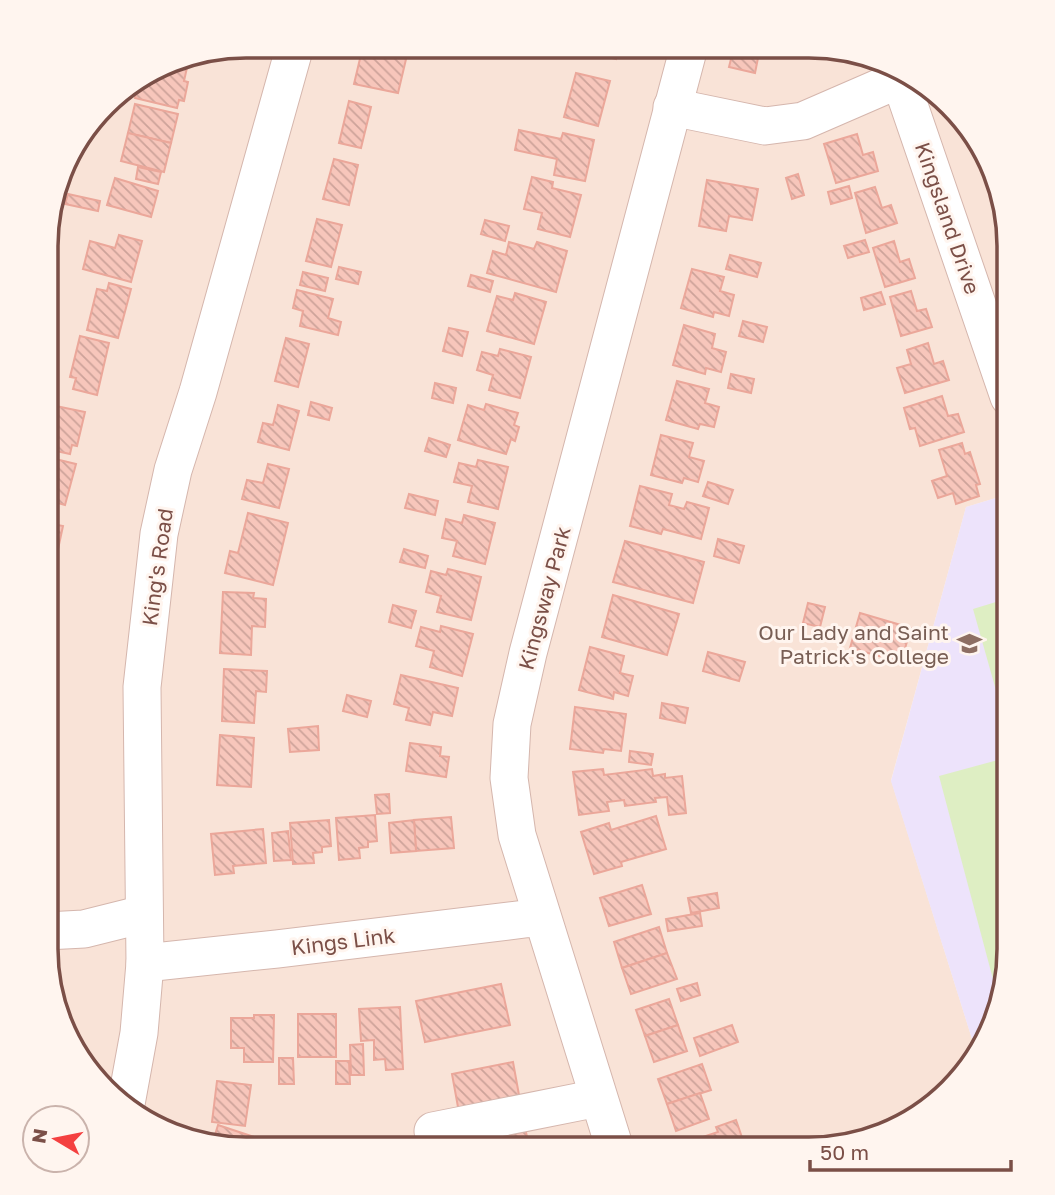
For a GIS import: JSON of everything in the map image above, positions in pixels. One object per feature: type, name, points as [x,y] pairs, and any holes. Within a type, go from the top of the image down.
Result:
[{"type":"street","name":"King's Road","points":[[128,1095],[139,1033],[145,963],[142,687],[159,534],[173,470],[198,392],[292,58]]},
{"type":"street","name":"Kingsway Park","points":[[611,1137],[517,835],[509,778],[512,724],[528,653],[686,58]]},
{"type":"street","points":[[673,107],[765,126],[803,121],[897,80]]},
{"type":"street","name":"Kingsland Drive","points":[[907,85],[997,335]]},
{"type":"street","points":[[58,930],[84,929],[144,914]]},
{"type":"street","name":"Kings Link","points":[[145,963],[334,943],[541,915]]},
{"type":"street","points":[[433,1131],[598,1098]]},
{"type":"shaded area","points":[[246,58],[834,59],[858,64],[892,77],[933,104],[966,141],[978,163],[994,209],[997,233],[997,498],[966,507],[891,780],[973,1041],[958,1064],[933,1091],[914,1106],[870,1127],[822,1137],[233,1137],[209,1134],[174,1123],[141,1106],[122,1091],[89,1054],[77,1032],[61,986],[58,962],[59,221],[72,174],[89,141],[104,122],[131,97],[174,72],[221,59]]},
{"type":"shaded area","name":"Our Lady and Saint Patrick's College","points":[[997,498],[997,962],[991,998],[973,1041],[891,781],[966,507]]},
{"type":"green space","points":[[997,602],[997,694],[973,609]]},
{"type":"green space","points":[[997,760],[997,962],[994,983],[939,776]]},
{"type":"building","points":[[360,58],[406,58],[398,93],[354,84]]},
{"type":"building","points":[[731,58],[758,58],[755,73],[729,67]]},
{"type":"building","points":[[187,67],[184,81],[188,82],[184,101],[179,100],[177,108],[135,98],[136,94],[152,83]]},
{"type":"building","points":[[576,73],[610,81],[598,126],[564,117]]},
{"type":"building","points":[[349,101],[371,107],[361,148],[339,143]]},
{"type":"building","points":[[135,104],[178,114],[171,143],[128,133]]},
{"type":"building","points":[[519,130],[561,139],[563,133],[594,140],[585,181],[554,175],[557,159],[515,150]]},
{"type":"building","points":[[128,133],[171,143],[164,172],[121,161]]},
{"type":"building","points":[[857,134],[863,155],[873,152],[878,171],[836,183],[824,144]]},
{"type":"building","points":[[334,159],[358,165],[349,205],[323,199]]},
{"type":"building","points":[[138,167],[161,172],[158,184],[136,179]]},
{"type":"building","points":[[798,174],[804,195],[792,199],[786,178]]},
{"type":"building","points":[[532,177],[553,182],[552,188],[581,195],[570,237],[538,229],[542,213],[524,209]]},
{"type":"building","points":[[115,178],[158,191],[151,217],[107,205]]},
{"type":"building","points":[[707,180],[758,189],[752,220],[729,216],[726,231],[699,226]]},
{"type":"building","points":[[849,186],[852,198],[831,204],[828,192]]},
{"type":"building","points":[[875,187],[882,208],[891,205],[897,223],[866,233],[855,193]]},
{"type":"building","points":[[68,194],[100,201],[98,211],[65,204]]},
{"type":"building","points":[[317,219],[342,225],[331,267],[306,261]]},
{"type":"building","points":[[485,220],[509,226],[505,241],[481,234]]},
{"type":"building","points":[[119,235],[142,241],[131,282],[83,269],[90,241],[115,248]]},
{"type":"building","points":[[865,240],[869,252],[848,258],[844,246]]},
{"type":"building","points":[[894,241],[900,262],[909,259],[915,278],[885,287],[873,248]]},
{"type":"building","points":[[509,242],[534,249],[537,242],[567,251],[556,292],[487,273],[493,251],[506,255]]},
{"type":"building","points":[[730,255],[761,263],[757,277],[726,269]]},
{"type":"building","points":[[339,267],[361,272],[358,284],[336,279]]},
{"type":"building","points":[[692,269],[724,277],[720,291],[734,295],[729,316],[714,312],[713,317],[681,308]]},
{"type":"building","points":[[303,272],[328,278],[325,291],[300,285]]},
{"type":"building","points":[[471,275],[493,281],[490,292],[468,286]]},
{"type":"building","points":[[109,283],[131,289],[118,338],[87,330],[97,289],[107,291]]},
{"type":"building","points":[[297,290],[333,299],[328,318],[341,322],[338,335],[300,326],[303,311],[293,308]]},
{"type":"building","points":[[911,291],[917,311],[926,309],[932,327],[901,336],[890,297]]},
{"type":"building","points":[[881,292],[885,304],[864,310],[861,298]]},
{"type":"building","points":[[515,293],[546,302],[534,344],[487,331],[497,296],[513,300]]},
{"type":"building","points":[[743,321],[767,327],[763,342],[739,336]]},
{"type":"building","points":[[684,325],[715,334],[712,348],[726,352],[721,372],[706,368],[705,374],[673,365]]},
{"type":"building","points":[[449,328],[468,332],[462,356],[443,351]]},
{"type":"building","points":[[80,336],[109,343],[97,395],[73,389],[76,378],[70,377]]},
{"type":"building","points":[[286,338],[309,344],[298,387],[275,381]]},
{"type":"building","points":[[928,343],[934,364],[943,361],[949,380],[905,393],[897,368],[911,364],[907,350]]},
{"type":"building","points":[[500,349],[531,357],[520,398],[489,390],[493,375],[477,370],[482,352],[498,356]]},
{"type":"building","points":[[731,374],[754,379],[751,393],[728,388]]},
{"type":"building","points":[[677,381],[709,389],[705,403],[719,407],[714,427],[700,424],[698,429],[666,420]]},
{"type":"building","points":[[435,383],[456,388],[453,403],[432,398]]},
{"type":"building","points":[[942,396],[948,416],[958,414],[964,432],[920,446],[915,428],[910,429],[904,408]]},
{"type":"building","points":[[311,402],[332,408],[329,420],[308,415]]},
{"type":"building","points":[[486,404],[518,413],[514,425],[519,427],[515,441],[511,439],[506,454],[458,440],[468,405],[484,410]]},
{"type":"building","points":[[278,405],[299,411],[289,450],[258,442],[263,423],[273,425]]},
{"type":"building","points":[[58,406],[85,412],[77,446],[72,445],[70,454],[58,451]]},
{"type":"building","points":[[661,435],[693,443],[689,457],[704,461],[698,482],[684,478],[682,483],[651,475]]},
{"type":"building","points":[[429,438],[450,445],[446,457],[425,451]]},
{"type":"building","points":[[962,443],[965,454],[970,452],[980,484],[976,485],[979,496],[956,504],[953,493],[938,498],[932,481],[947,476],[939,450]]},
{"type":"building","points":[[58,460],[76,464],[65,505],[58,503]]},
{"type":"building","points":[[478,460],[508,467],[498,509],[468,502],[472,486],[454,482],[459,463],[476,467]]},
{"type":"building","points":[[268,464],[289,469],[279,508],[242,499],[247,480],[263,483]]},
{"type":"building","points":[[708,482],[733,490],[728,504],[703,496]]},
{"type":"building","points":[[640,486],[672,494],[669,505],[684,509],[687,502],[709,508],[701,539],[663,529],[661,534],[630,526]]},
{"type":"building","points":[[409,494],[438,501],[435,515],[405,508]]},
{"type":"building","points":[[248,513],[288,523],[273,585],[225,573],[230,551],[238,553]]},
{"type":"building","points":[[464,515],[495,523],[485,564],[453,556],[457,541],[442,538],[446,519],[462,523]]},
{"type":"building","points":[[58,525],[63,526],[58,549]]},
{"type":"building","points":[[718,539],[744,546],[739,563],[714,556]]},
{"type":"building","points":[[625,541],[704,562],[693,603],[613,582]]},
{"type":"building","points":[[404,549],[428,556],[425,568],[400,562]]},
{"type":"building","points":[[448,569],[481,577],[471,620],[437,612],[441,596],[426,592],[431,571],[446,575]]},
{"type":"building","points":[[223,592],[254,593],[253,598],[266,599],[265,627],[252,626],[251,655],[220,653]]},
{"type":"building","points":[[613,595],[679,614],[667,655],[602,637]]},
{"type":"building","points":[[808,603],[825,607],[820,627],[803,623]]},
{"type":"building","points":[[393,605],[416,611],[411,628],[389,622]]},
{"type":"building","points":[[860,613],[911,628],[901,662],[850,648]]},
{"type":"building","points":[[441,626],[473,634],[462,676],[430,667],[434,651],[416,646],[421,627],[440,632]]},
{"type":"building","points":[[590,647],[624,656],[620,673],[633,676],[628,696],[614,692],[613,699],[579,690]]},
{"type":"building","points":[[708,652],[745,662],[739,681],[703,671]]},
{"type":"building","points":[[224,669],[267,671],[266,692],[256,691],[254,723],[222,721]]},
{"type":"building","points":[[401,675],[458,688],[452,716],[433,712],[430,725],[406,720],[409,708],[394,704]]},
{"type":"building","points":[[347,695],[371,701],[367,717],[343,711]]},
{"type":"building","points":[[662,703],[688,708],[685,723],[660,718]]},
{"type":"building","points":[[575,707],[626,714],[621,751],[604,749],[603,753],[570,749]]},
{"type":"building","points":[[318,726],[319,750],[290,752],[288,729]]},
{"type":"building","points":[[220,735],[254,738],[251,787],[217,785]]},
{"type":"building","points":[[410,743],[441,747],[440,756],[449,757],[446,777],[406,771]]},
{"type":"building","points":[[630,751],[653,754],[651,765],[629,762]]},
{"type":"building","points":[[603,769],[604,775],[652,769],[653,776],[682,776],[686,813],[669,815],[667,797],[655,798],[656,802],[625,806],[624,800],[607,802],[609,811],[579,815],[573,772]]},
{"type":"building","points":[[389,794],[390,813],[377,814],[375,795]]},
{"type":"building","points":[[375,815],[377,841],[368,842],[368,847],[359,848],[360,858],[339,860],[336,818]]},
{"type":"building","points":[[656,816],[666,849],[621,862],[622,866],[594,874],[581,832],[609,823],[611,830]]},
{"type":"building","points":[[451,817],[454,848],[416,851],[414,820]]},
{"type":"building","points":[[329,820],[331,846],[322,847],[322,852],[313,853],[314,863],[293,864],[290,823]]},
{"type":"building","points":[[414,820],[416,851],[391,853],[389,823]]},
{"type":"building","points":[[263,829],[266,863],[233,866],[234,873],[215,875],[211,834]]},
{"type":"building","points":[[288,831],[291,860],[274,861],[272,833]]},
{"type":"building","points":[[642,885],[651,914],[609,926],[600,898]]},
{"type":"building","points":[[717,893],[719,908],[691,913],[688,898]]},
{"type":"building","points":[[700,913],[702,926],[668,931],[666,919]]},
{"type":"building","points":[[659,927],[667,953],[622,968],[614,942]]},
{"type":"building","points":[[667,953],[677,979],[631,994],[622,968]]},
{"type":"building","points":[[697,983],[700,995],[681,1001],[677,989]]},
{"type":"building","points":[[501,984],[510,1025],[425,1042],[416,1001]]},
{"type":"building","points":[[669,999],[678,1025],[645,1036],[636,1010]]},
{"type":"building","points":[[400,1007],[403,1069],[386,1070],[385,1059],[374,1060],[374,1040],[361,1041],[359,1009]]},
{"type":"building","points":[[298,1014],[336,1014],[336,1057],[298,1057]]},
{"type":"building","points":[[254,1015],[274,1015],[273,1062],[244,1062],[244,1048],[231,1048],[231,1018],[254,1018]]},
{"type":"building","points":[[678,1025],[687,1051],[654,1062],[645,1036]]},
{"type":"building","points":[[732,1025],[738,1042],[700,1056],[694,1038]]},
{"type":"building","points":[[363,1044],[364,1075],[351,1075],[350,1045]]},
{"type":"building","points":[[279,1058],[293,1058],[294,1084],[279,1084]]},
{"type":"building","points":[[336,1061],[349,1061],[350,1084],[336,1084]]},
{"type":"building","points":[[513,1062],[521,1106],[460,1118],[452,1074]]},
{"type":"building","points":[[702,1064],[711,1090],[667,1104],[658,1079]]},
{"type":"building","points":[[217,1081],[251,1085],[245,1126],[212,1122]]},
{"type":"building","points":[[700,1093],[709,1119],[676,1131],[667,1104]]},
{"type":"building","points":[[523,1120],[527,1137],[464,1137],[463,1134]]},
{"type":"building","points":[[736,1120],[742,1137],[703,1137],[718,1132],[716,1127]]},
{"type":"building","points":[[218,1125],[254,1137],[233,1137],[215,1135]]},
{"type":"place","name":"Our Lady and Saint Patrick's College","points":[[969,644]]}]
